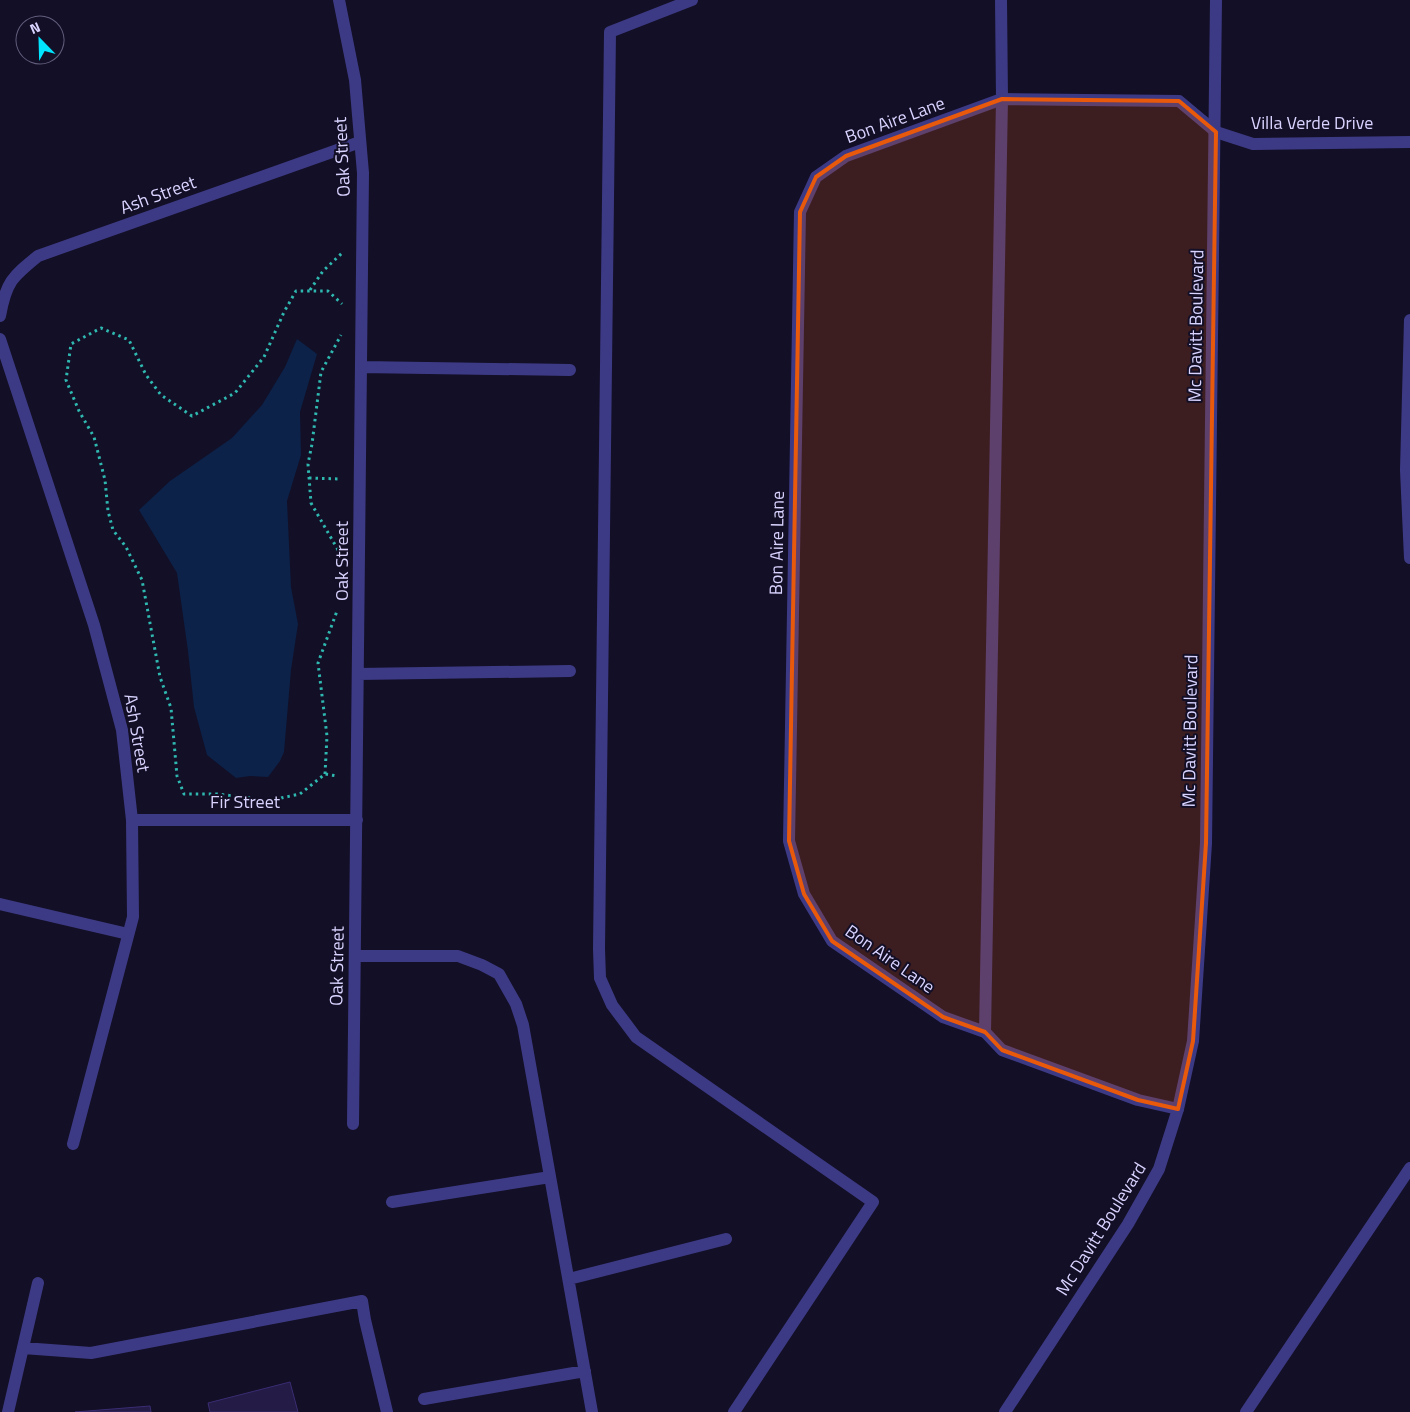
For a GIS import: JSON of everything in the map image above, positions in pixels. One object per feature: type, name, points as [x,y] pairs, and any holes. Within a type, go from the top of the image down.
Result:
[{"type":"street","name":"Oak Street","points":[[339,0],[355,80],[363,174],[353,1124]]},
{"type":"street","points":[[692,0],[610,32],[600,978],[612,1005],[636,1037],[874,1202],[734,1412]]},
{"type":"street","points":[[986,1032],[1002,100],[1002,0]]},
{"type":"street","name":"Mc Davitt Boulevard","points":[[1005,1412],[1133,1216],[1160,1169],[1178,1109],[1193,1042],[1206,843],[1216,132],[1216,0]]},
{"type":"street","name":"Bon Aire Lane","points":[[1178,1109],[1138,1100],[1002,1050],[986,1032],[943,1017],[832,941],[804,894],[790,841],[800,212],[816,177],[846,156],[1002,100],[1179,101],[1216,132]]},
{"type":"street","name":"Villa Verde Drive","points":[[1216,132],[1253,144],[1410,142]]},
{"type":"street","name":"Ash Street","points":[[0,316],[4,294],[12,280],[17,273],[38,256],[360,142]]},
{"type":"street","points":[[1410,320],[1406,470],[1410,558]]},
{"type":"street","name":"Ash Street","points":[[0,339],[94,625],[122,730],[132,820],[133,917],[72,1144]]},
{"type":"street","points":[[361,367],[570,370]]},
{"type":"street","points":[[358,674],[570,671]]},
{"type":"street","name":"Fir Street","points":[[132,820],[357,820]]},
{"type":"street","points":[[0,904],[128,934]]},
{"type":"street","points":[[355,956],[458,956],[499,974],[516,1004],[523,1025],[592,1412]]},
{"type":"street","points":[[1246,1412],[1410,1168]]},
{"type":"street","points":[[392,1202],[550,1177]]},
{"type":"street","points":[[569,1279],[726,1239]]},
{"type":"street","points":[[8,1412],[38,1284]]},
{"type":"street","points":[[23,1348],[92,1353],[362,1301],[387,1412]]},
{"type":"street","points":[[424,1399],[585,1371]]},
{"type":"path","points":[[310,290],[323,271],[343,253],[362,246]]},
{"type":"path","points":[[256,798],[217,794],[184,794],[177,776],[171,708],[160,677],[142,580],[126,547],[113,530],[108,511],[105,480],[94,436],[79,411],[66,380],[71,344],[101,328],[129,340],[146,375],[161,395],[192,416],[235,393],[264,357],[284,312],[296,291],[328,291],[347,309]]},
{"type":"path","points":[[338,556],[337,547],[311,503],[308,464],[321,372],[344,329]]},
{"type":"path","points":[[309,478],[360,480]]},
{"type":"path","points":[[273,800],[300,794],[325,774],[327,736],[318,663],[337,609]]},
{"type":"path","points":[[325,774],[357,780]]},
{"type":"highlighted area","points":[[1002,99],[1179,101],[1216,132],[1206,843],[1193,1041],[1178,1109],[1138,1100],[1002,1050],[985,1032],[943,1017],[832,941],[804,894],[789,841],[800,212],[816,177],[846,156]]},
{"type":"water","points":[[297,339],[317,354],[300,412],[301,455],[287,501],[291,587],[298,624],[291,670],[284,752],[268,777],[250,776],[236,778],[207,755],[194,707],[177,573],[139,510],[170,481],[232,438],[262,405],[285,367]]},
{"type":"building","points":[[290,1382],[298,1412],[210,1412],[208,1403]]},
{"type":"building","points":[[150,1406],[151,1412],[75,1412]]}]
